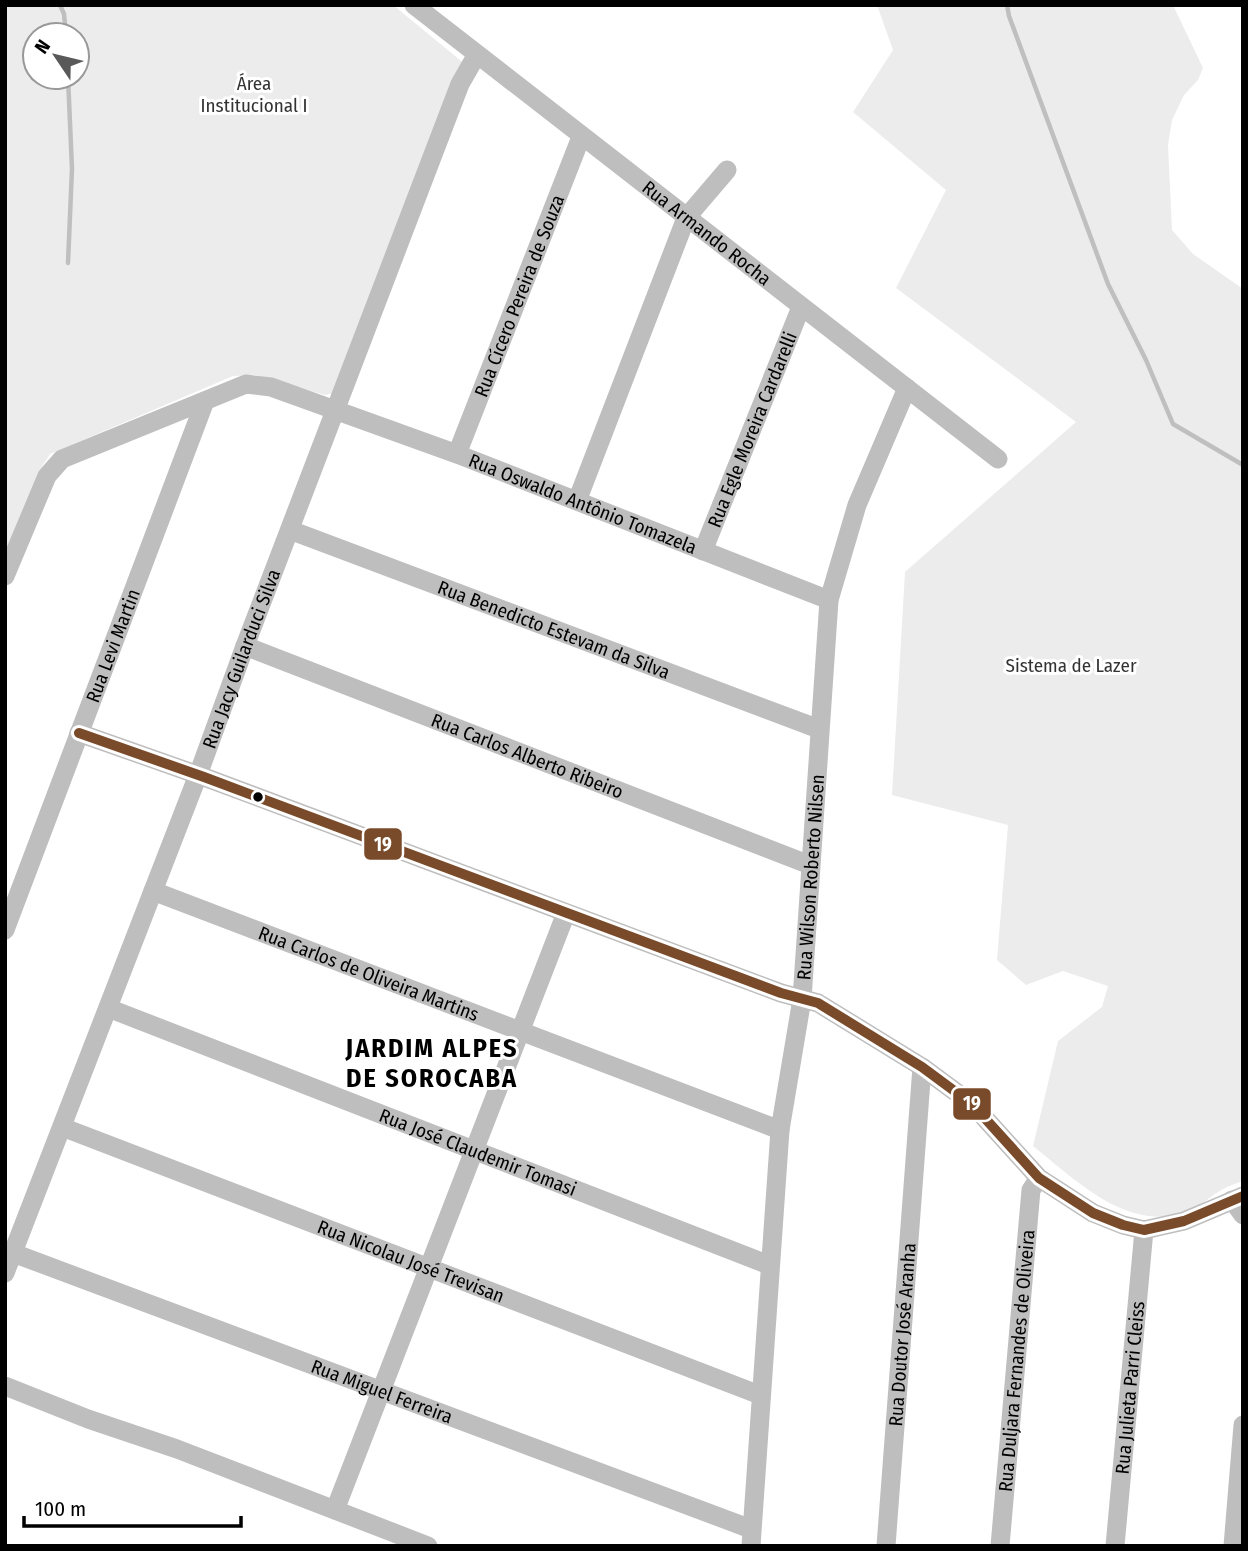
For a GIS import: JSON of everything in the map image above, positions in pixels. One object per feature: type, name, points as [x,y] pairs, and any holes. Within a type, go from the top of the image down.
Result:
[{"type":"street","name":"Rua Armando Rocha","points":[[414,5],[998,459]]},
{"type":"street","name":"Rua Jacy Guilarduci Silva","points":[[5,1273],[198,775],[460,84],[476,55]]},
{"type":"street","points":[[460,84],[478,69],[496,71]]},
{"type":"street","name":"Rua Cícero Pereira de Souza","points":[[457,454],[581,137]]},
{"type":"street","points":[[576,501],[686,218],[727,170]]},
{"type":"street","name":"Rua Egle Moreira Cardarelli","points":[[703,551],[801,307]]},
{"type":"street","name":"Rua Oswaldo Antônio Tomazela","points":[[5,576],[47,476],[62,458],[246,384],[271,387],[457,454],[829,600]]},
{"type":"street","name":"Rua Wilson Roberto Nilsen","points":[[751,1538],[780,1130],[802,999],[829,600],[857,506],[906,388]]},
{"type":"street","name":"Rua Levi Martin","points":[[5,930],[205,401]]},
{"type":"street","name":"Rua Benedicto Estevam da Silva","points":[[290,530],[819,729]]},
{"type":"street","name":"Rua Carlos Alberto Ribeiro","points":[[245,646],[810,865]]},
{"type":"street","points":[[79,733],[818,1003],[922,1067],[972,1104],[1039,1178],[1093,1213],[1144,1230],[1239,1204]]},
{"type":"street","name":"Rua Carlos de Oliveira Martins","points":[[153,891],[780,1130]]},
{"type":"street","points":[[335,1510],[566,913]]},
{"type":"street","name":"Rua José Claudemir Tomasi","points":[[108,1008],[769,1265]]},
{"type":"street","name":"Rua Doutor José Aranha","points":[[886,1546],[922,1067]]},
{"type":"street","points":[[917,1124],[927,1105],[939,1094],[952,1090]]},
{"type":"street","name":"Rua Nicolau José Trevisan","points":[[62,1127],[760,1395]]},
{"type":"street","name":"Rua Duljara Fernandes de Oliveira","points":[[1000,1546],[1031,1190],[1039,1178]]},
{"type":"street","name":"Rua Julieta Parri Cleiss","points":[[1115,1546],[1144,1230]]},
{"type":"street","name":"Rua Miguel Ferreira","points":[[13,1253],[381,1391],[751,1538]]},
{"type":"street","points":[[5,1386],[428,1546]]},
{"type":"street","points":[[1233,1546],[1243,1425]]},
{"type":"green space","name":"Área Institucional I","points":[[5,5],[393,5],[466,65],[334,393],[325,395],[255,375],[233,376],[50,454],[39,471],[5,556]]},
{"type":"green space","name":"Sistema de Lazer","points":[[877,5],[1173,5],[1203,68],[1198,80],[1184,95],[1172,120],[1168,145],[1172,230],[1193,254],[1243,289],[1243,1181],[1223,1189],[1191,1210],[1168,1216],[1147,1216],[1105,1201],[1033,1146],[1058,1041],[1102,1007],[1108,986],[1063,971],[1026,985],[997,960],[1008,825],[892,795],[905,572],[1076,422],[896,288],[946,190],[853,112],[893,50]]},
{"type":"waterway","points":[[60,5],[65,21]]},
{"type":"waterway","points":[[1007,5],[1108,284],[1146,360],[1173,424],[1243,465]]},
{"type":"waterway","points":[[68,263],[72,169],[69,91]]},
{"type":"transit line","name":"19","points":[[79,733],[204,777],[781,993],[818,1003],[922,1067],[972,1104],[1039,1178],[1093,1213],[1123,1225],[1144,1230],[1184,1221],[1243,1196]]},
{"type":"district","name":"JARDIM ALPES DE SOROCABA","points":[[432,1063]]}]
